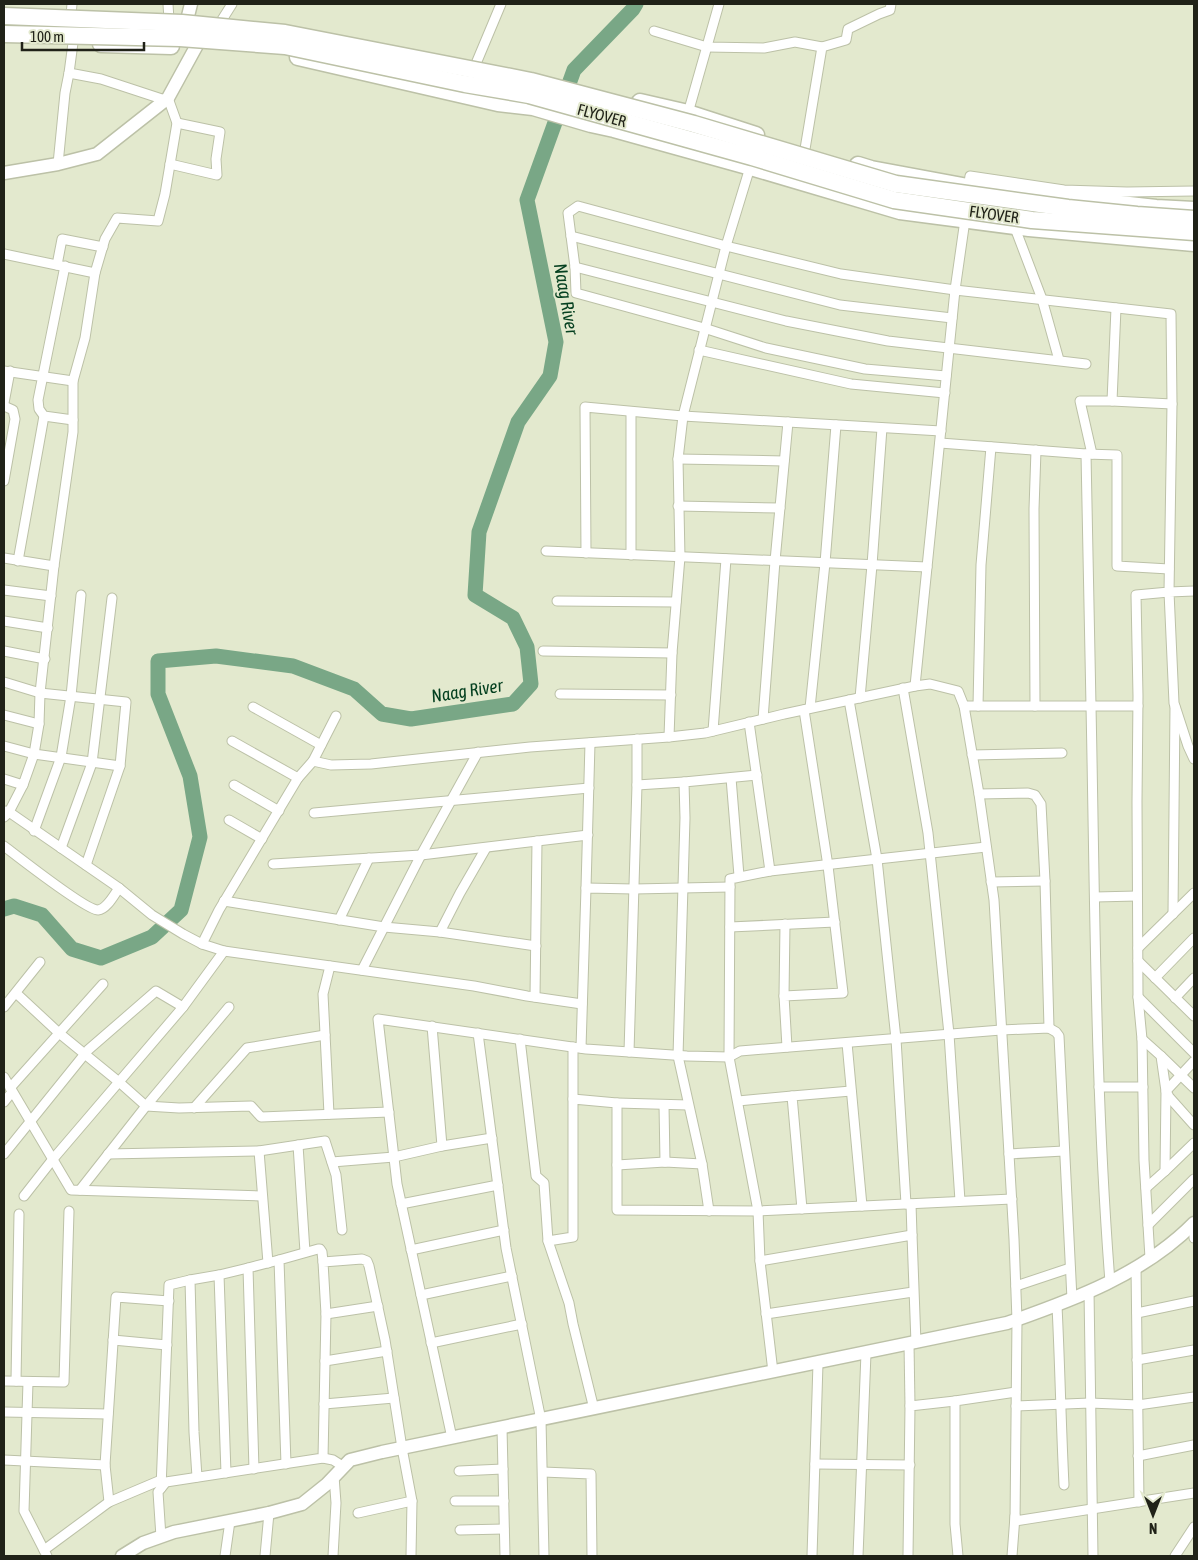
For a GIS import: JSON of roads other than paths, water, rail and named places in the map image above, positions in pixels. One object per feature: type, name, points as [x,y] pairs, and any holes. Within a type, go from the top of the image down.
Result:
[{"type":"highway","points":[[76,11],[79,43]]},
{"type":"highway","points":[[4,14],[76,11],[189,12],[220,23],[235,22],[285,29],[426,59],[540,78],[688,113],[870,169],[968,187],[1156,208],[1194,210]]},
{"type":"highway","name":"FLYOVER","points":[[4,14],[182,23],[285,32],[531,81],[694,124],[896,184],[1068,208],[1137,215],[1194,218]]},
{"type":"highway","name":"FLYOVER","points":[[4,34],[180,38],[285,46],[529,96],[742,154],[894,200],[1032,220],[1194,232]]},
{"type":"highway","points":[[4,41],[198,45],[248,48],[286,54],[498,103],[533,107],[751,166],[900,210],[1029,228],[1194,243]]},
{"type":"highway","points":[[533,107],[540,78]]},
{"type":"highway","points":[[1122,236],[1124,204]]},
{"type":"street","points":[[220,23],[232,4]]},
{"type":"street","points":[[476,66],[501,4]]},
{"type":"street","points":[[688,113],[719,4]]},
{"type":"street","points":[[654,31],[707,47],[764,48],[795,42],[822,47],[846,40],[848,29],[890,10],[891,4]]},
{"type":"street","points":[[4,173],[58,164],[97,154],[166,99],[198,45],[189,12]]},
{"type":"street","points":[[58,164],[65,93],[79,43]]},
{"type":"street","points":[[805,149],[822,47]]},
{"type":"street","points":[[70,73],[101,79],[166,99],[177,124],[165,194],[158,221],[117,218],[104,239],[95,272],[85,338],[74,382],[72,432],[54,566],[34,754],[23,785],[6,813],[86,864],[152,915],[202,944],[224,951],[474,986],[582,1004]]},
{"type":"street","points":[[170,164],[217,174],[216,159],[220,132],[177,124]]},
{"type":"street","points":[[669,737],[672,653],[680,557],[678,459],[683,416],[726,246],[751,166],[753,134]]},
{"type":"street","points":[[914,686],[955,290],[970,176],[1064,190],[1127,192],[1194,191]]},
{"type":"street","points":[[946,376],[865,369],[766,348],[704,328],[576,293],[575,267],[568,213],[578,206],[726,246],[841,274],[955,290],[1171,314],[1172,404],[1169,592],[1175,707],[1173,914]]},
{"type":"street","points":[[965,220],[1014,228],[1042,299],[1059,360]]},
{"type":"street","points":[[571,236],[840,305],[952,318]]},
{"type":"street","points":[[18,561],[44,416],[39,409],[38,400],[61,265],[62,239],[103,247]]},
{"type":"street","points":[[4,254],[95,272]]},
{"type":"street","points":[[575,267],[786,321],[888,341],[1086,364]]},
{"type":"street","points":[[1112,401],[1116,308]]},
{"type":"street","points":[[700,350],[851,384],[945,393]]},
{"type":"street","points":[[4,482],[15,419],[13,410],[4,405],[7,371],[74,382]]},
{"type":"street","points":[[1110,1282],[1103,1188],[1094,897],[1089,454],[1080,401],[1172,404]]},
{"type":"street","points":[[586,553],[585,408],[683,416],[941,431]]},
{"type":"street","points":[[631,412],[631,555]]},
{"type":"street","points":[[44,416],[73,420]]},
{"type":"street","points":[[763,719],[788,422]]},
{"type":"street","points":[[784,996],[842,992],[835,922],[807,709],[825,563],[836,425]]},
{"type":"street","points":[[860,698],[882,428]]},
{"type":"street","points":[[940,443],[1117,455],[1117,566],[1170,569]]},
{"type":"street","points":[[978,706],[981,565],[992,447]]},
{"type":"street","points":[[1035,706],[1034,509],[1036,450]]},
{"type":"street","points":[[678,459],[784,461]]},
{"type":"street","points":[[678,506],[780,508]]},
{"type":"street","points":[[546,551],[927,567]]},
{"type":"street","points":[[4,558],[54,566]]},
{"type":"street","points":[[713,731],[726,558]]},
{"type":"street","points":[[4,590],[51,596]]},
{"type":"street","points":[[1150,1258],[1144,1160],[1142,1039],[1138,997],[1136,595],[1194,591]]},
{"type":"street","points":[[34,831],[61,757],[71,696],[81,594]]},
{"type":"street","points":[[61,848],[92,763],[112,598]]},
{"type":"street","points":[[556,601],[676,602]]},
{"type":"street","points":[[4,621],[48,628]]},
{"type":"street","points":[[4,650],[44,659]]},
{"type":"street","points":[[543,652],[672,653]]},
{"type":"street","points":[[4,682],[40,693],[126,702],[120,766],[86,864]]},
{"type":"street","points":[[313,760],[331,765],[371,764],[478,752],[669,737],[713,731],[914,686],[930,684],[958,691],[964,706],[994,900],[1016,1286],[1015,1516],[1012,1556]]},
{"type":"street","points":[[903,688],[928,833],[949,1034],[960,1201]]},
{"type":"street","points":[[560,694],[671,695]]},
{"type":"street","points":[[849,700],[877,859],[896,1039],[912,1235],[913,1344],[910,1406],[908,1556]]},
{"type":"street","points":[[964,706],[1138,706]]},
{"type":"street","points":[[254,707],[321,745]]},
{"type":"street","points":[[1175,707],[1194,759]]},
{"type":"street","points":[[4,715],[38,724]]},
{"type":"street","points":[[202,944],[224,902],[298,778],[313,760],[336,716]]},
{"type":"street","points":[[750,722],[770,871]]},
{"type":"street","points":[[629,1052],[638,739]]},
{"type":"street","points":[[232,741],[298,778]]},
{"type":"street","points":[[548,1241],[573,1237],[573,1099],[582,1004],[590,743]]},
{"type":"street","points":[[4,746],[34,754],[120,766]]},
{"type":"street","points":[[362,970],[421,855],[478,752]]},
{"type":"street","points":[[972,755],[1062,753]]},
{"type":"street","points":[[637,786],[757,775]]},
{"type":"street","points":[[731,778],[739,876]]},
{"type":"street","points":[[4,779],[23,785]]},
{"type":"street","points":[[684,782],[685,818],[678,1056],[702,1164],[709,1211]]},
{"type":"street","points":[[234,785],[279,811]]},
{"type":"street","points":[[314,813],[589,788]]},
{"type":"street","points":[[979,794],[1028,793],[1035,795],[1041,804],[1049,1028]]},
{"type":"street","points":[[228,820],[262,840]]},
{"type":"street","points":[[273,864],[421,855],[588,835]]},
{"type":"street","points":[[535,997],[538,841]]},
{"type":"street","points":[[4,846],[67,893],[95,910],[100,910],[106,906],[119,888]]},
{"type":"street","points":[[773,1372],[760,1261],[758,1211],[729,1057],[730,878],[770,871],[986,847]]},
{"type":"street","points":[[440,932],[486,848]]},
{"type":"street","points":[[339,920],[369,858]]},
{"type":"street","points":[[991,882],[1045,881]]},
{"type":"street","points":[[586,888],[634,890],[730,887]]},
{"type":"street","points":[[1138,948],[1194,894]]},
{"type":"street","points":[[1094,897],[1137,896]]},
{"type":"street","points":[[224,902],[384,928],[440,932],[536,946]]},
{"type":"street","points":[[730,927],[835,922]]},
{"type":"street","points":[[785,924],[784,996],[786,1047]]},
{"type":"street","points":[[1155,978],[1194,938]]},
{"type":"street","points":[[24,1196],[53,1159],[183,1006],[224,951]]},
{"type":"street","points":[[1138,961],[1194,1015]]},
{"type":"street","points":[[4,1007],[40,962]]},
{"type":"street","points":[[329,1114],[322,994],[330,966]]},
{"type":"street","points":[[1175,998],[1194,978]]},
{"type":"street","points":[[4,1102],[11,1090],[103,984]]},
{"type":"street","points":[[4,1154],[85,1053],[156,991],[183,1006]]},
{"type":"street","points":[[16,993],[59,1033],[120,1082],[146,1106],[194,1108],[251,1106],[261,1117],[389,1112]]},
{"type":"street","points":[[1138,997],[1194,1053]]},
{"type":"street","points":[[80,1190],[146,1106],[229,1007]]},
{"type":"street","points":[[452,1438],[397,1184],[378,1018],[577,1048],[678,1056],[729,1057],[740,1051],[1049,1028],[1059,1036],[1072,1300]]},
{"type":"street","points":[[432,1026],[442,1146]]},
{"type":"street","points":[[478,1033],[504,1230],[541,1420],[544,1556]]},
{"type":"street","points":[[194,1108],[247,1048],[325,1036]]},
{"type":"street","points":[[520,1039],[536,1176],[544,1183],[548,1241],[569,1303],[594,1409]]},
{"type":"street","points":[[1142,1039],[1194,1088]]},
{"type":"street","points":[[847,1043],[862,1206]]},
{"type":"street","points":[[1161,1056],[1166,1090],[1165,1171]]},
{"type":"street","points":[[1166,1090],[1194,1061]]},
{"type":"street","points":[[4,1077],[71,1190],[262,1196]]},
{"type":"street","points":[[1099,1087],[1143,1086]]},
{"type":"street","points":[[1166,1090],[1174,1104],[1194,1125]]},
{"type":"street","points":[[738,1101],[851,1091]]},
{"type":"street","points":[[792,1096],[802,1209]]},
{"type":"street","points":[[573,1099],[617,1104],[688,1104]]},
{"type":"street","points":[[617,1104],[617,1210],[758,1211],[1012,1199]]},
{"type":"street","points":[[664,1104],[665,1162]]},
{"type":"street","points":[[332,1162],[394,1157],[442,1146],[492,1138]]},
{"type":"street","points":[[108,1154],[259,1151],[325,1141],[336,1175],[342,1230]]},
{"type":"street","points":[[1146,1188],[1194,1143]]},
{"type":"street","points":[[298,1145],[305,1252]]},
{"type":"street","points":[[259,1151],[268,1263]]},
{"type":"street","points":[[1009,1154],[1064,1151]]},
{"type":"street","points":[[617,1165],[665,1162],[702,1164]]},
{"type":"street","points":[[1148,1226],[1194,1179]]},
{"type":"street","points":[[401,1204],[498,1185]]},
{"type":"street","points":[[4,1381],[64,1382],[69,1211]]},
{"type":"street","points":[[16,1381],[20,1214]]},
{"type":"street","points":[[1194,1223],[1194,1238]]},
{"type":"street","points":[[122,1556],[143,1543],[174,1532],[270,1513],[302,1504],[350,1460],[1007,1324],[1072,1300],[1110,1282],[1150,1258],[1194,1223]]},
{"type":"street","points":[[411,1250],[504,1230]]},
{"type":"street","points":[[760,1261],[912,1235]]},
{"type":"street","points":[[160,1537],[158,1492],[161,1484],[169,1285],[220,1275],[320,1249],[323,1262],[326,1314],[323,1458]]},
{"type":"street","points":[[323,1262],[362,1259],[369,1266],[387,1351],[412,1501],[411,1556]]},
{"type":"street","points":[[279,1260],[286,1464]]},
{"type":"street","points":[[1136,1267],[1138,1502]]},
{"type":"street","points":[[248,1268],[254,1469]]},
{"type":"street","points":[[1016,1286],[1070,1268]]},
{"type":"street","points":[[220,1275],[226,1473]]},
{"type":"street","points":[[421,1295],[512,1276]]},
{"type":"street","points":[[190,1280],[197,1478]]},
{"type":"street","points":[[1089,1291],[1092,1556]]},
{"type":"street","points":[[766,1314],[913,1292]]},
{"type":"street","points":[[109,1502],[105,1465],[116,1297],[169,1301]]},
{"type":"street","points":[[1137,1314],[1194,1301]]},
{"type":"street","points":[[326,1314],[378,1306]]},
{"type":"street","points":[[1057,1306],[1064,1485]]},
{"type":"street","points":[[431,1342],[522,1324]]},
{"type":"street","points":[[113,1340],[167,1345]]},
{"type":"street","points":[[1137,1360],[1194,1350]]},
{"type":"street","points":[[325,1361],[387,1351]]},
{"type":"street","points":[[858,1556],[860,1465],[866,1353]]},
{"type":"street","points":[[812,1556],[818,1363]]},
{"type":"street","points":[[28,1382],[24,1511],[45,1553],[109,1502],[166,1482],[323,1458],[333,1460],[344,1467]]},
{"type":"street","points":[[910,1406],[1016,1392]]},
{"type":"street","points":[[1016,1406],[1090,1402],[1138,1405],[1194,1397]]},
{"type":"street","points":[[324,1404],[394,1398]]},
{"type":"street","points":[[955,1401],[955,1524],[958,1556]]},
{"type":"street","points":[[4,1412],[108,1414]]},
{"type":"street","points":[[502,1428],[505,1556]]},
{"type":"street","points":[[1138,1456],[1194,1445]]},
{"type":"street","points":[[4,1460],[105,1465]]},
{"type":"street","points":[[815,1464],[910,1465]]},
{"type":"street","points":[[459,1471],[503,1469]]},
{"type":"street","points":[[543,1472],[591,1474],[592,1556]]},
{"type":"street","points":[[333,1556],[336,1503],[334,1476]]},
{"type":"street","points":[[1015,1516],[1015,1521],[1194,1493]]},
{"type":"street","points":[[455,1501],[504,1500]]},
{"type":"street","points":[[358,1513],[412,1501]]},
{"type":"street","points":[[265,1556],[270,1513]]},
{"type":"street","points":[[225,1556],[230,1521]]},
{"type":"street","points":[[1175,1556],[1194,1527]]},
{"type":"street","points":[[460,1530],[504,1529]]},
{"type":"waterway","name":"Naag River","points":[[4,909],[14,906],[42,915],[72,949],[101,958],[152,937],[181,910],[200,837],[190,776],[158,694],[158,661],[216,656],[293,666],[354,689],[382,714],[411,719],[513,704],[531,684],[527,647],[513,618],[475,595],[479,532],[518,422],[550,376],[556,342],[527,200],[574,70],[636,4]]}]
